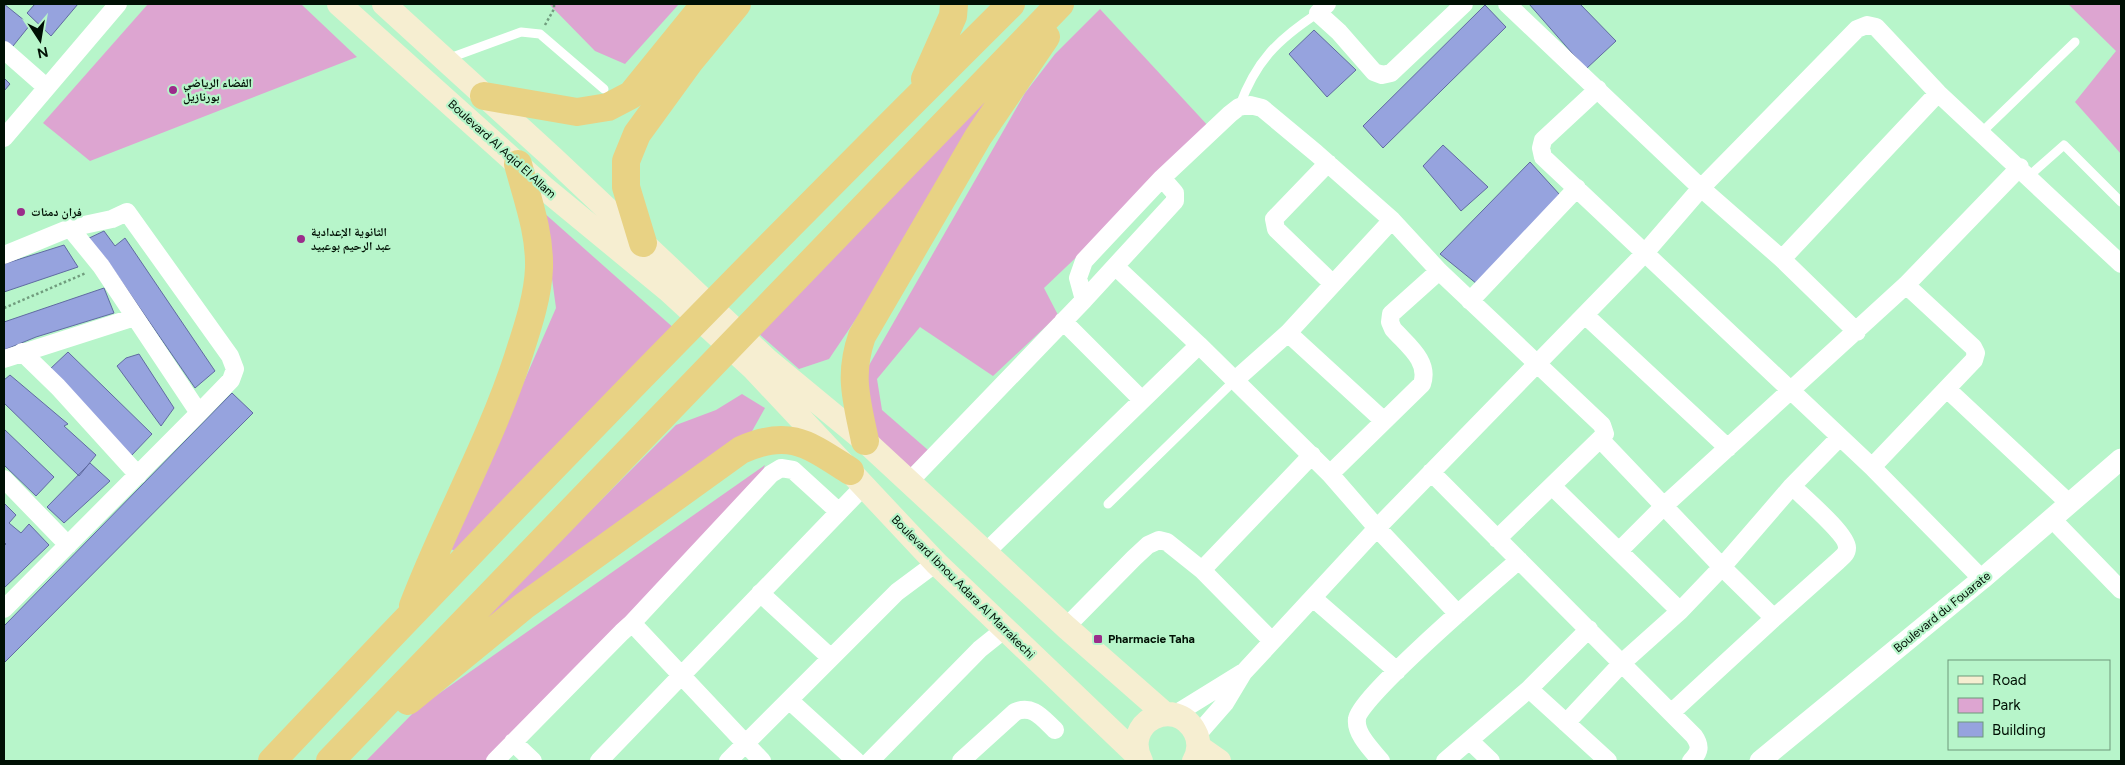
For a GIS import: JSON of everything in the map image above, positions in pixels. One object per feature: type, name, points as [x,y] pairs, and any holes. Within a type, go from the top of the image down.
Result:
[{"type":"highway","points":[[484,96],[577,112],[608,107],[631,95],[705,4]]},
{"type":"highway","points":[[643,243],[626,187],[626,161],[637,134],[690,61],[737,4]]},
{"type":"highway","points":[[916,98],[950,24],[954,4]]},
{"type":"highway","points":[[272,761],[410,616],[916,98],[1011,4]]},
{"type":"highway","points":[[330,761],[1060,4]]},
{"type":"highway","points":[[865,441],[853,377],[854,358],[862,336],[978,137],[1046,36],[1072,4]]},
{"type":"highway","points":[[410,616],[426,573],[508,389],[527,330],[539,270],[537,233],[518,164]]},
{"type":"highway","points":[[339,761],[524,606],[741,450],[762,441],[787,439],[812,447],[857,478]]},
{"type":"main road","name":"Boulevard Al Aqid El Allam","points":[[339,4],[518,164],[674,284]]},
{"type":"main road","points":[[384,4],[643,243],[674,284],[760,364],[865,441],[908,483],[1066,627],[1170,714],[1188,722],[1196,748],[1219,761]]},
{"type":"main road","name":"Boulevard Ibnou Adara Al Marrakechi","points":[[760,364],[857,478],[936,563],[1139,758]]},
{"type":"main road","points":[[1139,758],[1136,744],[1139,732],[1145,723],[1154,716],[1170,714]]},
{"type":"street","points":[[4,138],[118,4]]},
{"type":"street","points":[[1322,8],[1339,32],[1374,72],[1382,76],[1391,73],[1464,4]]},
{"type":"street","points":[[1507,4],[1701,188],[1782,259],[1857,332]]},
{"type":"street","points":[[1196,748],[1242,673],[1314,598],[1377,528],[1644,254],[1701,188],[1857,29],[1867,25],[1876,28],[1938,93],[2025,171],[2121,264]]},
{"type":"street","points":[[4,50],[46,87]]},
{"type":"street","points":[[1598,89],[1542,140],[1541,148],[1544,156],[1644,254],[1872,467],[1982,579]]},
{"type":"street","points":[[1782,259],[1938,93]]},
{"type":"street","points":[[1084,300],[1078,278],[1084,261],[1162,178],[1239,107],[1250,104],[1262,108],[1392,220],[1470,302],[1597,418],[1604,429],[1600,439],[1497,539]]},
{"type":"street","points":[[1328,164],[1274,219],[1274,224],[1276,229],[1333,284]]},
{"type":"street","points":[[1619,551],[1665,505],[1789,391],[1857,332],[2025,171]]},
{"type":"street","points":[[908,483],[1116,267],[1175,201],[1175,193],[1162,178]]},
{"type":"street","points":[[1470,302],[1577,188]]},
{"type":"street","points":[[4,255],[70,228],[112,219],[127,212],[230,356],[235,369],[230,380],[199,413],[4,609]]},
{"type":"street","points":[[1234,381],[1288,333],[1392,220]]},
{"type":"street","points":[[70,228],[101,266],[199,413]]},
{"type":"street","points":[[1116,267],[1312,455],[1458,614]]},
{"type":"street","points":[[1330,474],[1422,384],[1426,374],[1424,364],[1393,329],[1390,322],[1391,314],[1439,271]]},
{"type":"street","points":[[1872,467],[1948,390],[1974,360],[1976,353],[1973,347],[1906,285]]},
{"type":"street","points":[[1584,315],[1728,448]]},
{"type":"street","points":[[4,359],[135,317]]},
{"type":"street","points":[[1063,321],[1142,400]]},
{"type":"street","points":[[1288,333],[1384,421]]},
{"type":"street","points":[[985,553],[1199,345]]},
{"type":"street","points":[[22,352],[58,387],[138,476]]},
{"type":"street","points":[[1948,390],[2070,504]]},
{"type":"street","points":[[1566,724],[1623,662],[1680,611],[1722,567],[1792,486],[1839,438]]},
{"type":"street","points":[[1600,439],[1665,505],[1722,567],[1774,618]]},
{"type":"street","points":[[1202,570],[1312,455]]},
{"type":"street","name":"Boulevard du Fouarate","points":[[1760,761],[1982,579],[2121,459]]},
{"type":"street","points":[[495,761],[632,623],[771,474],[781,468],[793,470],[839,512]]},
{"type":"street","points":[[1431,472],[1672,712],[1698,741],[1698,752],[1691,761]]},
{"type":"street","points":[[599,761],[839,512],[857,478]]},
{"type":"street","points":[[4,480],[68,545]]},
{"type":"street","points":[[1552,486],[1680,611]]},
{"type":"street","points":[[1672,712],[1846,554],[1847,548],[1842,536],[1792,486]]},
{"type":"street","points":[[2052,519],[2121,590]]},
{"type":"street","points":[[1066,627],[1134,558],[1148,545],[1159,540],[1167,542],[1202,570],[1272,642]]},
{"type":"street","points":[[1380,761],[1357,725],[1357,717],[1362,707],[1397,671],[1519,560]]},
{"type":"street","points":[[728,761],[897,592],[936,563]]},
{"type":"street","points":[[760,593],[831,658]]},
{"type":"street","points":[[1314,598],[1397,671]]},
{"type":"street","points":[[632,623],[762,761]]},
{"type":"street","points":[[870,761],[980,649],[1005,629]]},
{"type":"street","points":[[1445,761],[1529,689],[1589,629]]},
{"type":"street","points":[[1170,714],[1242,673]]},
{"type":"street","points":[[1529,689],[1608,761]]},
{"type":"street","points":[[789,700],[856,761]]},
{"type":"street","points":[[961,761],[1015,712],[1022,709],[1036,712],[1055,730]]},
{"type":"street","points":[[1470,740],[1490,761]]},
{"type":"street","points":[[513,742],[533,761]]},
{"type":"lane","points":[[1239,107],[1249,80],[1260,62],[1290,32],[1322,8]]},
{"type":"lane","points":[[445,60],[521,32],[540,34],[604,89]]},
{"type":"lane","points":[[1982,132],[2075,42]]},
{"type":"lane","points":[[2025,171],[2064,146],[2121,202]]},
{"type":"lane","points":[[1108,504],[1234,381]]},
{"type":"path","points":[[540,34],[554,9],[554,4]]},
{"type":"path","points":[[4,308],[101,266]]},
{"type":"green space","name":"الفضاء الرياضي بورنازيل","points":[[148,4],[301,4],[357,57],[90,161],[43,123]]},
{"type":"green space","points":[[549,4],[679,4],[625,64],[595,51]]},
{"type":"green space","points":[[2068,4],[2121,4],[2121,154],[2075,102],[2116,51]]},
{"type":"green space","points":[[1100,9],[1211,129],[1044,288],[1058,315],[993,376],[920,327],[877,379],[882,410],[928,450],[906,472],[882,449],[865,401],[864,374],[1025,93],[1055,54]]},
{"type":"green space","points":[[992,93],[887,273],[829,359],[799,369],[757,332]]},
{"type":"green space","points":[[543,212],[676,330],[459,553],[451,549],[556,308]]},
{"type":"green space","points":[[742,394],[765,408],[746,442],[459,642],[676,425],[716,410]]},
{"type":"green space","points":[[765,465],[758,485],[488,761],[366,761],[417,709]]},
{"type":"building","points":[[4,4],[30,25],[9,51],[4,46]]},
{"type":"building","points":[[35,4],[78,4],[51,36],[27,13]]},
{"type":"building","points":[[1529,4],[1580,4],[1616,41],[1586,69]]},
{"type":"building","points":[[1485,5],[1506,27],[1383,148],[1363,126]]},
{"type":"building","points":[[1314,30],[1356,70],[1327,97],[1289,54]]},
{"type":"building","points":[[4,78],[10,84],[4,91]]},
{"type":"building","points":[[1443,145],[1488,187],[1461,211],[1423,166]]},
{"type":"building","points":[[1530,162],[1560,195],[1477,284],[1440,254]]},
{"type":"building","points":[[104,231],[115,246],[125,238],[215,371],[195,388],[104,256],[101,261],[85,240]]},
{"type":"building","points":[[64,245],[78,267],[4,292],[4,264]]},
{"type":"building","points":[[104,288],[114,313],[36,337],[4,350],[4,322]]},
{"type":"building","points":[[68,352],[152,434],[130,457],[50,369]]},
{"type":"building","points":[[139,354],[174,408],[161,426],[117,366],[126,358]]},
{"type":"building","points":[[10,375],[68,424],[64,426],[96,455],[79,476],[4,403],[4,380]]},
{"type":"building","points":[[232,393],[253,413],[4,663],[4,626]]},
{"type":"building","points":[[4,429],[54,477],[36,496],[4,465]]},
{"type":"building","points":[[90,463],[110,481],[64,523],[47,507]]},
{"type":"building","points":[[4,503],[16,515],[9,523],[21,533],[29,524],[49,545],[4,588],[4,546],[6,544],[4,542]]},
{"type":"place","name":"الفضاء الرياضي بورنازيل","points":[[173,90]]},
{"type":"place","name":"فران دمنات","points":[[21,212]]},
{"type":"place","name":"الثانوية الإعدادية عبد الرحيم بوعبيد","points":[[301,239]]},
{"type":"place","name":"Pharmacie Taha","points":[[1098,639]]}]
